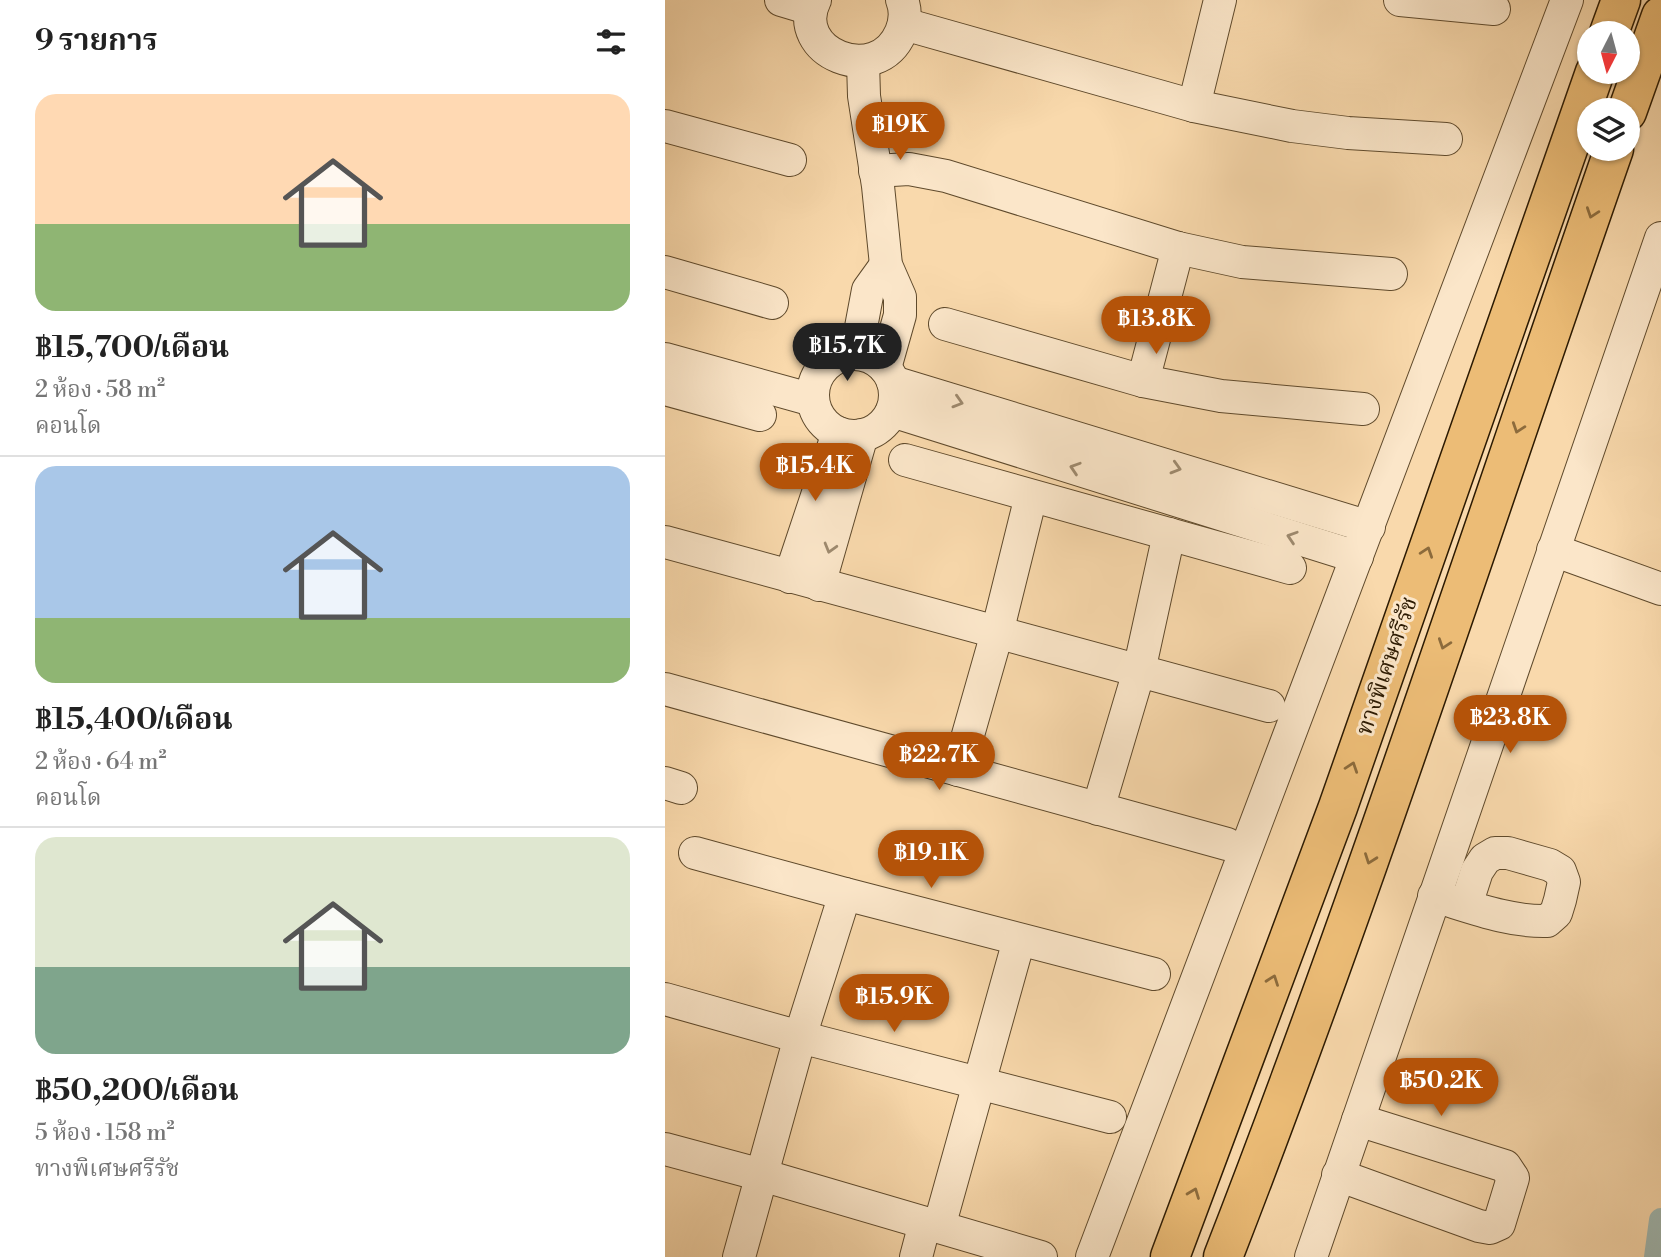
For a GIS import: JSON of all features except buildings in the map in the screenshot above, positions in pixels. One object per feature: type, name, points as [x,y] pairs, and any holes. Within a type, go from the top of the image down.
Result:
[{"type":"highway","points":[[1613,21],[1621,0]]},
{"type":"highway","points":[[1632,98],[1661,16]]},
{"type":"highway","name":"ทางพิเศษศรีรัช","points":[[1170,1257],[1338,807],[1591,84]]},
{"type":"highway","name":"ทางพิเศษศรีรัช","points":[[1223,1257],[1273,1130],[1381,827],[1611,161]]},
{"type":"street","points":[[781,0],[813,4],[810,15],[814,34],[826,50],[843,60],[863,62],[882,56],[897,42],[903,12],[1194,106],[1292,126],[1348,133],[1446,139]]},
{"type":"street","points":[[1194,106],[1220,0]]},
{"type":"street","points":[[1400,0],[1494,9]]},
{"type":"street","points":[[1092,1257],[1567,0]]},
{"type":"street","points":[[863,62],[864,96],[886,265],[899,297],[899,315],[890,387],[885,422],[875,430],[850,434],[826,425],[817,414],[813,400],[819,373],[829,362],[842,356],[856,354],[872,358],[890,387],[1357,558]]},
{"type":"street","points":[[665,126],[790,160]]},
{"type":"street","points":[[875,171],[909,169],[946,176],[1178,248],[1242,262],[1391,274]]},
{"type":"street","points":[[1311,1257],[1661,238]]},
{"type":"street","points":[[1143,381],[1178,248]]},
{"type":"street","points":[[856,354],[868,290],[886,265]]},
{"type":"street","points":[[665,272],[772,303]]},
{"type":"street","points":[[945,324],[1143,381],[1221,396],[1363,409]]},
{"type":"street","points":[[665,359],[813,400]]},
{"type":"street","points":[[890,387],[1369,527]]},
{"type":"street","points":[[665,389],[760,415]]},
{"type":"street","points":[[804,581],[850,434]]},
{"type":"street","points":[[905,460],[1290,568]]},
{"type":"street","points":[[958,770],[997,633],[1031,496]]},
{"type":"street","points":[[1098,809],[1139,671],[1169,534]]},
{"type":"street","points":[[665,542],[1269,706]]},
{"type":"street","points":[[1553,550],[1661,589]]},
{"type":"street","points":[[665,689],[1227,844]]},
{"type":"street","points":[[695,853],[1154,974]]},
{"type":"street","points":[[739,1257],[800,1037],[845,894]]},
{"type":"street","points":[[1434,896],[1466,905]]},
{"type":"street","points":[[916,1257],[932,1225],[980,1083],[1019,940]]},
{"type":"street","points":[[665,999],[800,1037],[1110,1117]]},
{"type":"street","points":[[1338,1175],[1479,1226],[1490,1228],[1499,1224],[1513,1178],[1505,1166],[1358,1120]]},
{"type":"street","points":[[665,1149],[1041,1257]]},
{"type":"waterway","points":[[1656,1257],[1661,1220]]}]
